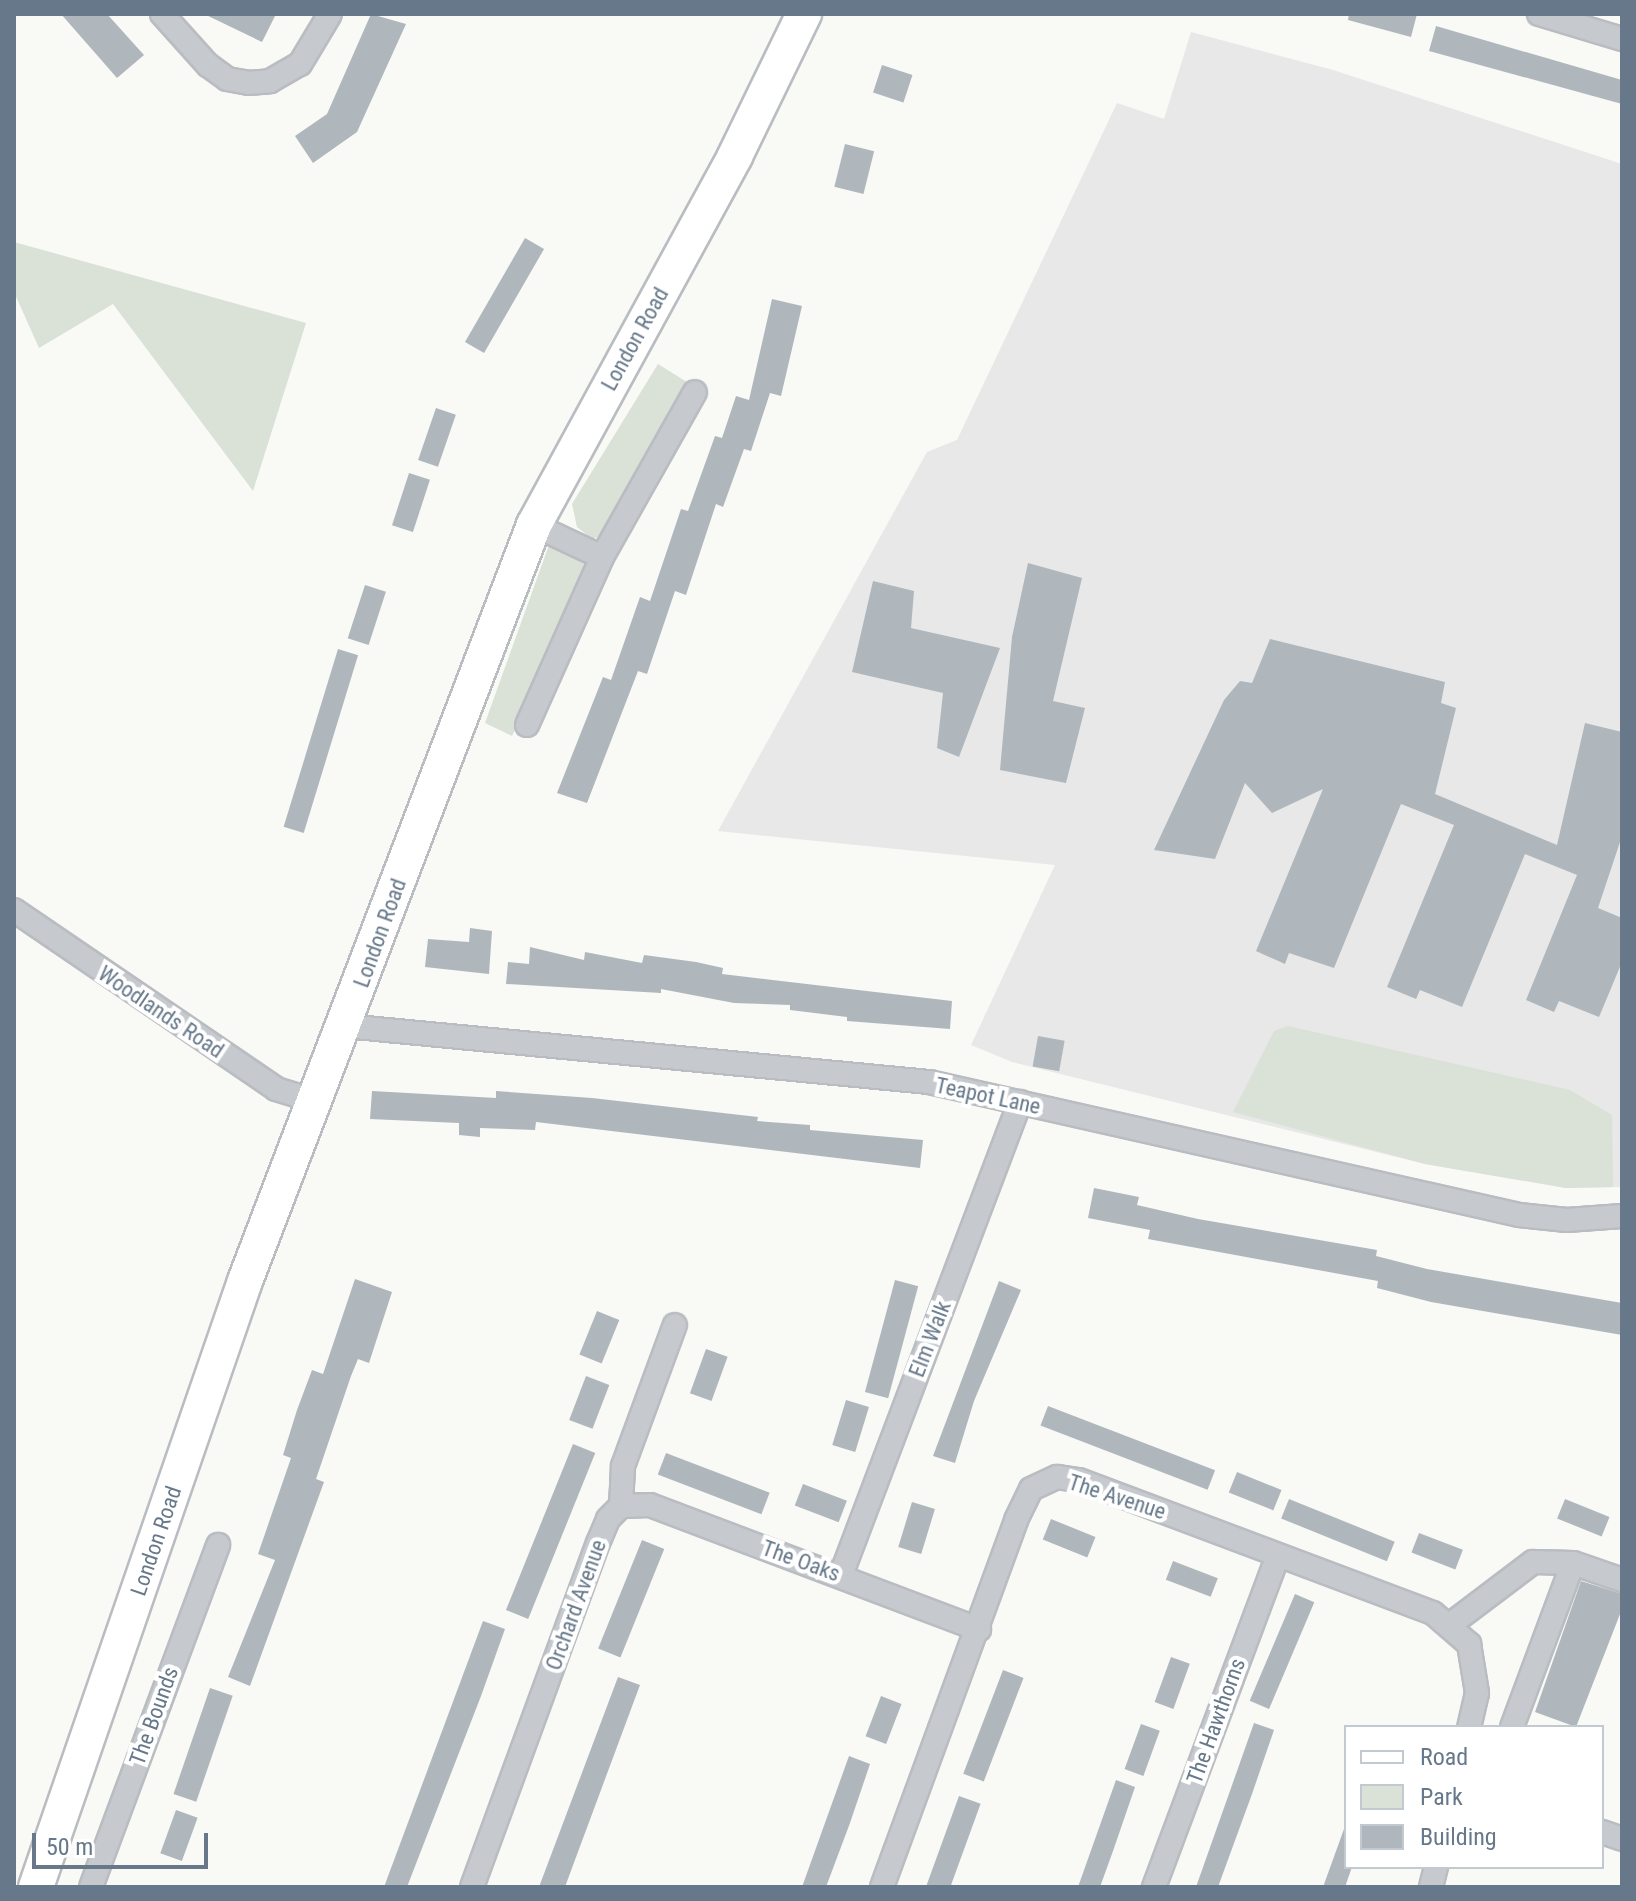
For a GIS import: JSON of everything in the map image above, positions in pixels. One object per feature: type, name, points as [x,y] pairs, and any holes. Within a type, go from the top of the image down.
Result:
[{"type":"main road","name":"London Road","points":[[36,1887],[245,1281],[534,525],[735,156],[804,14]]},
{"type":"street","points":[[162,14],[208,65],[227,79],[249,83],[270,81],[300,64],[330,14]]},
{"type":"street","points":[[1539,14],[1622,39]]},
{"type":"street","points":[[527,725],[602,557],[695,392]]},
{"type":"street","points":[[534,525],[602,557]]},
{"type":"street","name":"Woodlands Road","points":[[17,917],[276,1089],[315,1101]]},
{"type":"street","name":"Teapot Lane","points":[[345,1026],[929,1082],[1519,1215],[1567,1220],[1622,1216]]},
{"type":"street","name":"Elm Walk","points":[[841,1575],[1020,1102]]},
{"type":"street","points":[[621,1506],[623,1466],[675,1325]]},
{"type":"street","name":"The Avenue","points":[[882,1887],[1031,1489],[1057,1477],[1079,1480],[1451,1624]]},
{"type":"street","name":"The Oaks","points":[[621,1506],[650,1505],[979,1629]]},
{"type":"street","name":"Orchard Avenue","points":[[472,1887],[598,1543],[608,1519],[621,1506]]},
{"type":"street","name":"The Bounds","points":[[91,1887],[218,1545]]},
{"type":"street","name":"The Hawthorns","points":[[1154,1887],[1278,1555]]},
{"type":"street","points":[[1469,1725],[1477,1693],[1469,1644],[1451,1624],[1533,1562],[1573,1563],[1622,1580]]},
{"type":"street","points":[[1513,1725],[1573,1563]]},
{"type":"shaded area","points":[[1191,32],[1333,70],[1622,164],[1622,1187],[1566,1188],[1425,1164],[1012,1062],[971,1045],[1055,865],[718,831],[927,452],[957,440],[1117,103],[1164,119]]},
{"type":"green space","points":[[14,242],[306,323],[253,491],[113,304],[39,348],[14,292]]},
{"type":"green space","points":[[658,364],[690,384],[608,534],[592,539],[577,527],[572,504]]},
{"type":"green space","points":[[549,545],[583,559],[585,575],[512,736],[485,723]]},
{"type":"green space","points":[[1288,1026],[1570,1090],[1612,1115],[1613,1187],[1566,1188],[1425,1164],[1233,1112],[1274,1031]]},
{"type":"building","points":[[61,14],[107,14],[144,55],[117,78]]},
{"type":"building","points":[[204,14],[276,14],[262,42]]},
{"type":"building","points":[[371,14],[406,24],[357,132],[313,163],[295,136],[327,114]]},
{"type":"building","points":[[1349,14],[1417,14],[1411,37],[1348,20]]},
{"type":"building","points":[[1436,26],[1622,80],[1622,104],[1429,51]]},
{"type":"building","points":[[882,65],[912,75],[903,102],[873,93]]},
{"type":"building","points":[[845,144],[874,151],[863,194],[834,187]]},
{"type":"building","points":[[525,238],[544,249],[484,353],[465,342]]},
{"type":"building","points":[[772,299],[802,306],[781,396],[770,393],[751,451],[744,449],[723,507],[716,504],[686,595],[675,591],[647,674],[638,671],[587,803],[557,793],[603,677],[611,680],[640,597],[650,601],[681,509],[688,511],[715,436],[722,438],[736,396],[749,400]]},
{"type":"building","points":[[436,408],[456,415],[438,467],[418,460]]},
{"type":"building","points":[[409,473],[430,480],[413,532],[392,525]]},
{"type":"building","points":[[1028,563],[1082,578],[1053,701],[1085,708],[1066,783],[1000,770],[1012,637]]},
{"type":"building","points":[[873,581],[914,591],[911,628],[1000,648],[959,757],[937,748],[943,693],[852,672]]},
{"type":"building","points":[[365,585],[386,592],[369,645],[348,638]]},
{"type":"building","points":[[1270,639],[1445,682],[1441,703],[1456,708],[1435,794],[1557,845],[1585,723],[1622,732],[1622,836],[1598,908],[1622,918],[1622,962],[1599,1017],[1559,1001],[1554,1012],[1526,1000],[1577,875],[1525,854],[1462,1007],[1420,990],[1416,999],[1387,987],[1454,825],[1401,804],[1334,968],[1289,953],[1285,964],[1256,951],[1323,789],[1272,813],[1245,783],[1215,859],[1154,850],[1224,700],[1240,681],[1252,683]]},
{"type":"building","points":[[338,649],[358,655],[304,833],[284,827]]},
{"type":"building","points":[[470,928],[492,931],[489,974],[425,967],[428,939],[469,942]]},
{"type":"building","points":[[530,947],[584,960],[585,952],[642,963],[644,955],[723,968],[722,974],[952,1001],[950,1029],[847,1021],[847,1017],[790,1010],[790,1005],[734,1003],[661,989],[661,993],[506,984],[508,962],[529,964]]},
{"type":"building","points":[[1038,1036],[1065,1041],[1059,1071],[1033,1067]]},
{"type":"building","points":[[372,1091],[496,1098],[496,1091],[592,1098],[758,1117],[757,1121],[810,1125],[810,1130],[923,1140],[920,1168],[536,1122],[535,1130],[480,1128],[480,1137],[459,1135],[459,1123],[370,1119]]},
{"type":"building","points":[[1094,1188],[1139,1197],[1137,1205],[1198,1219],[1377,1250],[1376,1256],[1427,1269],[1622,1303],[1622,1335],[1431,1302],[1377,1288],[1378,1281],[1148,1239],[1150,1230],[1088,1218]]},
{"type":"building","points":[[355,1279],[392,1292],[369,1363],[358,1359],[351,1376],[316,1479],[324,1482],[250,1686],[228,1677],[275,1560],[258,1554],[291,1458],[283,1455],[312,1370],[323,1374]]},
{"type":"building","points":[[895,1280],[918,1286],[888,1398],[865,1392]]},
{"type":"building","points":[[999,1281],[1021,1290],[974,1401],[955,1463],[933,1456]]},
{"type":"building","points":[[597,1311],[619,1320],[602,1364],[579,1355]]},
{"type":"building","points":[[706,1349],[728,1357],[712,1401],[690,1393]]},
{"type":"building","points":[[586,1376],[609,1385],[592,1429],[569,1420]]},
{"type":"building","points":[[846,1400],[869,1407],[855,1452],[832,1445]]},
{"type":"building","points":[[1048,1406],[1215,1470],[1208,1490],[1040,1426]]},
{"type":"building","points":[[573,1444],[595,1453],[528,1619],[506,1610]]},
{"type":"building","points":[[666,1453],[770,1493],[761,1514],[658,1474]]},
{"type":"building","points":[[1237,1472],[1282,1490],[1273,1510],[1229,1492]]},
{"type":"building","points":[[803,1484],[847,1501],[839,1522],[795,1505]]},
{"type":"building","points":[[1289,1499],[1395,1542],[1387,1561],[1281,1518]]},
{"type":"building","points":[[1565,1499],[1610,1517],[1602,1536],[1557,1518]]},
{"type":"building","points":[[912,1502],[935,1509],[921,1554],[898,1547]]},
{"type":"building","points":[[1051,1519],[1096,1537],[1087,1557],[1043,1539]]},
{"type":"building","points":[[1419,1533],[1463,1550],[1455,1569],[1411,1553]]},
{"type":"building","points":[[642,1540],[664,1549],[620,1657],[598,1648]]},
{"type":"building","points":[[1173,1561],[1218,1578],[1211,1597],[1166,1580]]},
{"type":"building","points":[[1581,1581],[1622,1594],[1622,1609],[1577,1725],[1535,1712]]},
{"type":"building","points":[[1295,1594],[1314,1602],[1269,1709],[1250,1701]]},
{"type":"building","points":[[483,1621],[505,1629],[481,1696],[407,1887],[384,1887]]},
{"type":"building","points":[[1171,1657],[1190,1664],[1173,1709],[1155,1702]]},
{"type":"building","points":[[1003,1670],[1024,1678],[984,1782],[963,1774]]},
{"type":"building","points":[[618,1677],[640,1685],[565,1887],[539,1887]]},
{"type":"building","points":[[210,1688],[233,1696],[196,1802],[174,1794]]},
{"type":"building","points":[[881,1696],[902,1704],[886,1744],[866,1736]]},
{"type":"building","points":[[1254,1723],[1274,1730],[1252,1794],[1218,1887],[1196,1887]]},
{"type":"building","points":[[1141,1724],[1160,1731],[1143,1776],[1125,1769]]},
{"type":"building","points":[[849,1756],[870,1764],[850,1823],[826,1887],[802,1887]]},
{"type":"building","points":[[1116,1780],[1135,1787],[1113,1851],[1100,1887],[1078,1887]]},
{"type":"building","points":[[959,1796],[981,1804],[950,1887],[926,1887]]},
{"type":"building","points":[[176,1810],[198,1818],[182,1861],[160,1853]]},
{"type":"building","points":[[1344,1829],[1344,1869],[1351,1869],[1345,1887],[1323,1887]]}]
